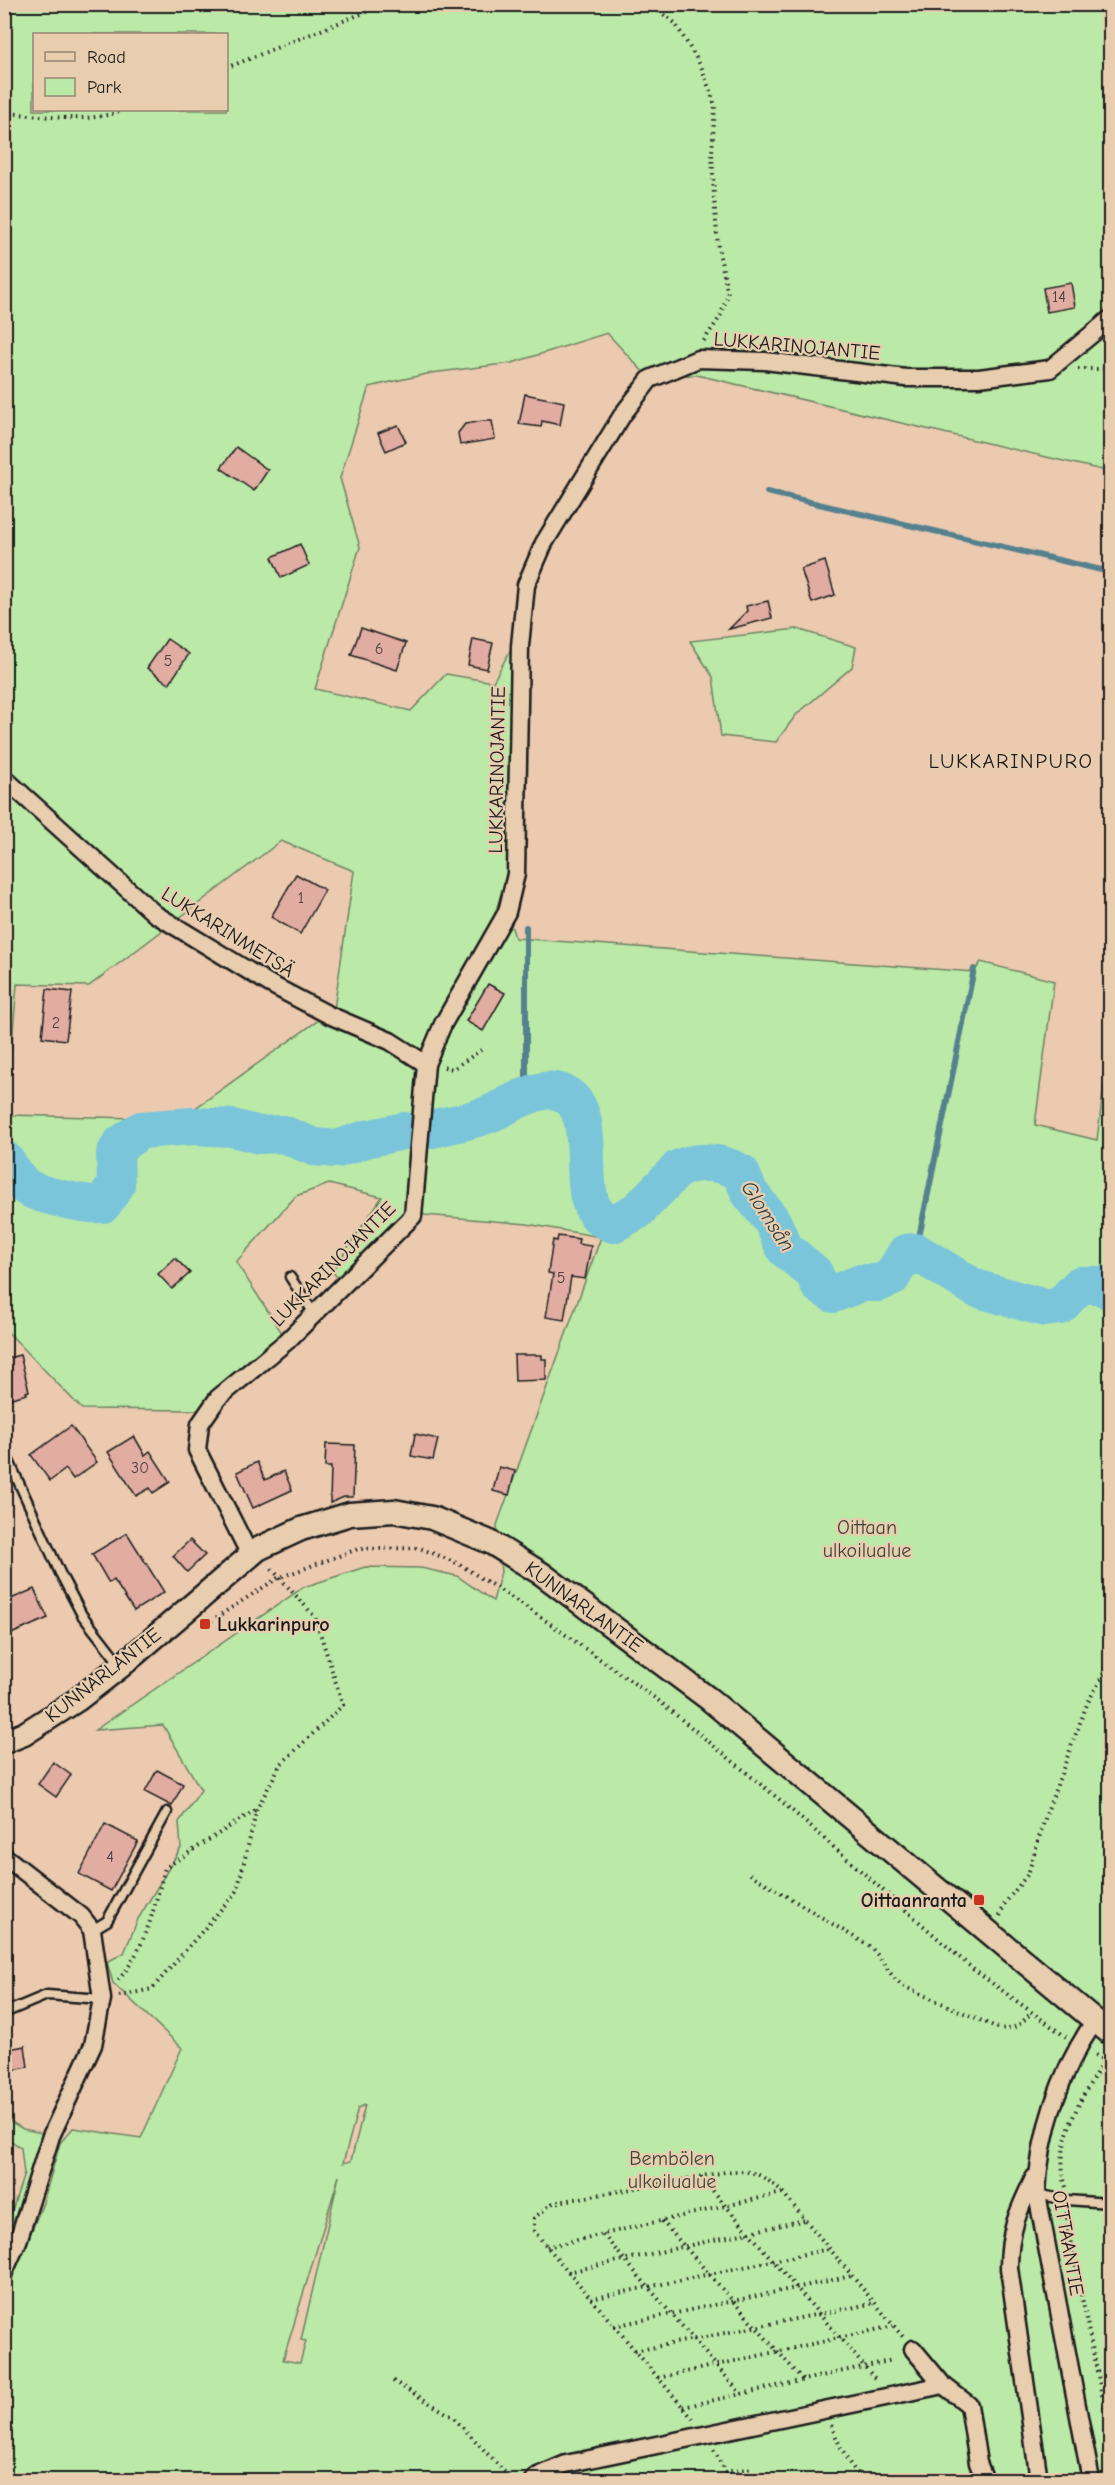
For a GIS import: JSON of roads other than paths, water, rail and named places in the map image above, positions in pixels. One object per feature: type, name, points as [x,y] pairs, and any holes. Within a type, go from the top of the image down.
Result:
[{"type":"main road","name":"KUNNARLANTIE","points":[[4,1742],[24,1734],[77,1700],[121,1666],[258,1549],[301,1529],[350,1514],[394,1510],[432,1518],[490,1542],[542,1574],[709,1699],[1102,2027]]},
{"type":"street","name":"LUKKARINOJANTIE","points":[[250,1555],[197,1450],[200,1424],[218,1398],[315,1315],[413,1216],[426,1064],[443,1024],[507,912],[516,874],[520,646],[526,585],[544,543],[623,414],[650,380],[698,359],[765,361],[906,378],[979,378],[1050,369],[1110,319]]},
{"type":"street","name":"LUKKARINMETSÄ","points":[[4,778],[155,914],[270,984],[329,1015],[390,1041],[426,1064]]},
{"type":"street","points":[[4,1857],[81,1916],[92,1930],[102,1999],[93,2046],[51,2136],[18,2241],[4,2272]]},
{"type":"street","name":"OITTAANTIE","points":[[1091,2481],[1036,2194],[1037,2172],[1058,2090],[1078,2046],[1102,2027]]},
{"type":"street","points":[[1036,2481],[1038,2473],[1011,2286],[1009,2242],[1018,2211],[1037,2172]]},
{"type":"street","points":[[913,2349],[943,2385],[969,2405],[978,2463],[985,2481]]},
{"type":"street","points":[[534,2481],[538,2476],[566,2464],[943,2385]]},
{"type":"lane","points":[[290,1277],[315,1315]]},
{"type":"lane","points":[[4,1450],[60,1574],[82,1615],[121,1666]]},
{"type":"lane","points":[[92,1930],[107,1921],[167,1812]]},
{"type":"lane","points":[[4,2013],[47,1995],[102,1999]]},
{"type":"lane","points":[[1036,2194],[1066,2200],[1110,2203]]},
{"type":"waterway","points":[[767,492],[1110,572]]},
{"type":"waterway","points":[[526,927],[526,1097]]},
{"type":"waterway","points":[[916,1252],[974,969]]},
{"type":"waterway","name":"Glomsån","points":[[428,1130],[487,1115],[532,1094],[552,1090],[560,1092],[573,1101],[581,1115],[585,1133],[588,1190],[592,1206],[601,1218],[613,1224],[637,1211],[678,1169],[701,1163],[719,1164],[741,1173],[749,1192],[772,1221],[785,1249],[814,1273],[819,1285],[833,1294],[861,1283],[878,1283],[891,1278],[906,1253],[916,1252],[975,1288],[1045,1308],[1060,1306],[1080,1285],[1100,1285],[1110,1291]]},
{"type":"waterway","points":[[4,1159],[19,1180],[31,1189],[63,1199],[103,1204],[116,1185],[115,1154],[121,1144],[141,1130],[192,1126],[233,1128],[259,1135],[283,1134],[314,1147],[337,1149],[366,1139],[404,1131]]},
{"type":"place","name":"Lukkarinpuro","points":[[205,1624]]},
{"type":"place","name":"Oittaanranta","points":[[979,1900]]},
{"type":"district","name":"LUKKARINPURO","points":[[1011,761]]},
{"type":"park label","name":"Oittaan ulkoilualue","points":[[867,1538]]},
{"type":"park label","name":"Bembölen ulkoilualue","points":[[672,2170]]}]
